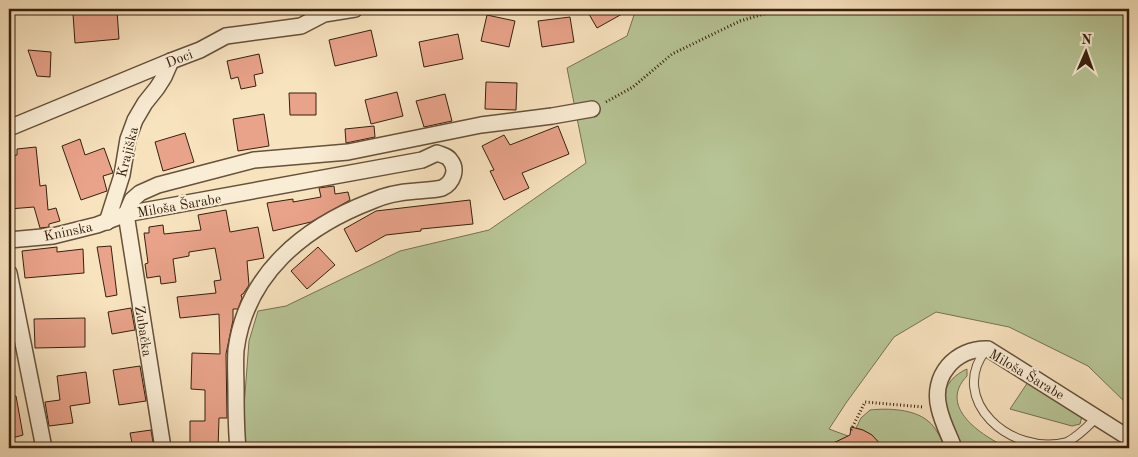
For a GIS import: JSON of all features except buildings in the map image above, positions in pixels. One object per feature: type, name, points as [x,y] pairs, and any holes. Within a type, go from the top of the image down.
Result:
[{"type":"street","name":"Doci","points":[[9,128],[200,50],[226,36],[301,26],[324,11],[355,9]]},
{"type":"street","name":"Krajiška","points":[[107,222],[122,175],[128,139],[135,120],[144,103],[164,77],[170,61]]},
{"type":"street","name":"Miloša Šarabe","points":[[126,214],[132,200],[140,193],[158,185],[254,160],[348,152],[481,125],[592,109]]},
{"type":"street","name":"Miloša Šarabe","points":[[126,214],[422,160],[437,153],[449,158],[454,166],[454,175],[449,183],[442,188],[405,192],[373,200],[343,213],[306,236],[280,257],[260,283],[245,312],[236,350],[236,429],[238,448]]},
{"type":"street","name":"Kninska","points":[[9,240],[53,236],[107,222],[126,214]]},
{"type":"street","name":"Zubačka","points":[[126,214],[163,448]]},
{"type":"street","points":[[9,273],[44,448]]},
{"type":"street","name":"Miloša Šarabe","points":[[954,448],[939,408],[938,390],[940,380],[950,363],[965,352],[980,348],[988,349],[1129,438]]},
{"type":"lane","points":[[988,349],[981,357],[975,378],[977,400],[987,421],[1007,440],[1031,448],[1054,446],[1075,438],[1097,417]]},
{"type":"path","points":[[592,109],[633,87],[672,54],[740,21],[780,9]]},
{"type":"path","points":[[1118,9],[1129,11]]},
{"type":"path","points":[[851,430],[865,402],[939,408]]},
{"type":"green space","points":[[636,9],[1129,9],[1129,406],[1088,366],[1009,327],[936,312],[894,337],[829,429],[848,436],[834,448],[243,448],[243,420],[249,341],[258,311],[286,306],[400,251],[489,230],[586,163],[567,68],[627,36]]},
{"type":"green space","points":[[967,369],[967,376],[959,388],[957,399],[960,409],[966,419],[976,428],[1008,448],[959,448],[945,409],[944,394],[951,381]]},
{"type":"green space","points":[[1028,382],[1082,416],[1080,424],[1072,426],[1010,409]]},
{"type":"green space","points":[[870,410],[900,410],[922,417],[933,426],[945,448],[881,448],[871,435],[856,428],[861,418]]}]
